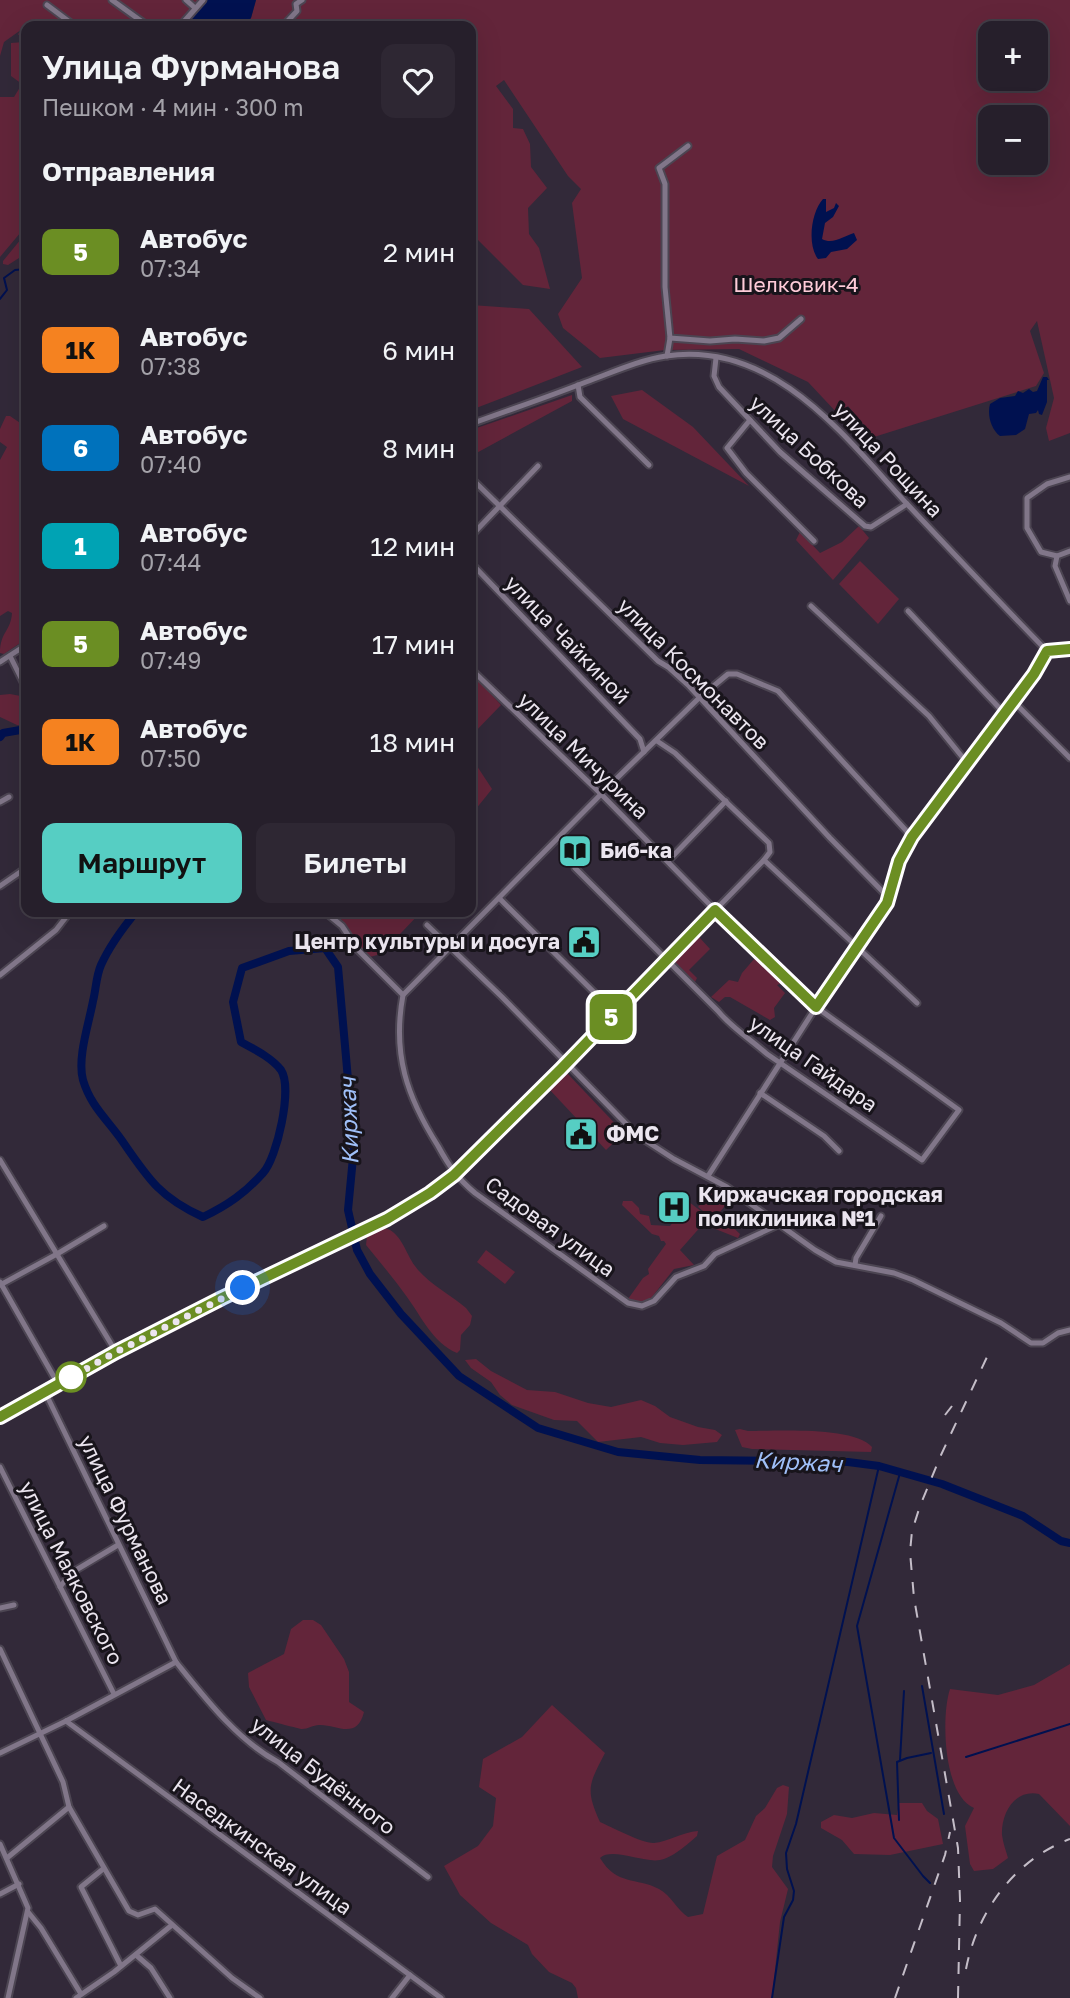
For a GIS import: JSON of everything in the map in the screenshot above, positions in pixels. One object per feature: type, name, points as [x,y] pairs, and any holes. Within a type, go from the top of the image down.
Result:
[{"type":"street","points":[[112,0],[141,21]]},
{"type":"street","points":[[186,0],[195,8]]},
{"type":"street","points":[[184,21],[203,0]]},
{"type":"street","points":[[288,21],[297,11],[296,4],[302,0]]},
{"type":"street","points":[[47,5],[68,21]]},
{"type":"street","points":[[667,356],[670,338],[665,287],[665,184],[659,168],[688,146]]},
{"type":"street","points":[[670,338],[764,341],[779,338],[801,319]]},
{"type":"street","name":"улица Рощина","points":[[476,422],[631,365],[667,356],[693,355],[741,363],[774,378],[835,423],[907,504],[1047,651]]},
{"type":"street","name":"улица Бобкова","points":[[716,358],[713,376],[719,387],[780,452],[865,526],[871,527],[907,504]]},
{"type":"street","points":[[578,385],[580,397],[649,465]]},
{"type":"street","points":[[750,420],[727,444],[727,448],[746,473],[814,541]]},
{"type":"street","points":[[476,531],[538,466]]},
{"type":"street","points":[[1070,477],[1047,484],[1027,498],[1027,528],[1041,552],[1057,556],[1070,551]]},
{"type":"street","name":"улица Космонавтов","points":[[476,483],[699,698],[889,898]]},
{"type":"street","points":[[1057,556],[1055,566],[1070,601]]},
{"type":"street","name":"улица Чайкиной","points":[[476,568],[640,739],[644,752]]},
{"type":"street","points":[[811,606],[929,716],[968,764]]},
{"type":"street","points":[[908,611],[1005,714]]},
{"type":"street","points":[[0,662],[21,648]]},
{"type":"street","points":[[708,1176],[779,1062],[889,898],[899,861],[912,837],[1014,702],[1047,651],[1070,649]]},
{"type":"street","points":[[10,656],[21,678]]},
{"type":"street","name":"улица Мичурина","points":[[476,674],[816,1007],[960,1110],[922,1160]]},
{"type":"street","points":[[331,917],[342,926],[358,950],[403,995],[699,698],[725,676],[737,674],[778,691],[912,837]]},
{"type":"street","points":[[1014,702],[1070,758]]},
{"type":"street","name":"улица Чайкиной","points":[[640,739],[656,742],[675,753],[726,801],[769,844],[770,852],[764,860]]},
{"type":"street","points":[[0,802],[9,797]]},
{"type":"street","points":[[668,861],[726,801]]},
{"type":"street","points":[[0,1417],[116,1352],[380,1222],[430,1193],[454,1175],[567,1063],[764,860],[918,1003]]},
{"type":"street","name":"улица Гайдара","points":[[575,868],[718,1011],[730,1027],[747,1036],[767,1054],[922,1160]]},
{"type":"street","points":[[0,886],[21,871]]},
{"type":"street","points":[[499,898],[615,1013]]},
{"type":"street","points":[[0,975],[56,930],[66,917]]},
{"type":"street","points":[[427,925],[451,946],[637,1135],[734,1191],[778,1225],[836,1262],[894,1273],[913,1280],[1001,1323],[1037,1345],[1058,1333],[1070,1330]]},
{"type":"street","name":"Садовая улица","points":[[403,995],[399,1038],[409,1094],[454,1175],[628,1303],[642,1306],[654,1301],[676,1277],[704,1266],[715,1254],[778,1225]]},
{"type":"street","points":[[760,1093],[824,1136],[839,1151]]},
{"type":"street","points":[[0,1160],[116,1352]]},
{"type":"street","points":[[855,1265],[856,1258],[881,1216]]},
{"type":"street","points":[[58,1384],[0,1284],[104,1226]]},
{"type":"street","name":"улица Фурманова","points":[[46,1392],[176,1662]]},
{"type":"street","name":"улица Маяковского","points":[[0,1467],[114,1694]]},
{"type":"street","points":[[60,1587],[71,1573],[118,1545]]},
{"type":"street","points":[[0,1608],[13,1605]]},
{"type":"street","points":[[0,1649],[63,1782],[69,1807],[129,1911],[138,1916],[155,1909],[260,1998]]},
{"type":"street","points":[[0,1753],[176,1662]]},
{"type":"street","name":"улица Будённого","points":[[176,1662],[202,1694],[254,1747],[287,1769],[428,1877]]},
{"type":"street","name":"Наседкинская улица","points":[[66,1721],[440,1998]]},
{"type":"street","points":[[7,1858],[69,1807]]},
{"type":"street","points":[[0,1844],[19,1884],[28,1912],[41,1928],[78,1996],[136,1955],[172,1925]]},
{"type":"street","points":[[103,1869],[81,1887],[121,1966]]},
{"type":"street","points":[[0,1895],[19,1884]]},
{"type":"street","points":[[8,1998],[28,1912]]},
{"type":"street","points":[[136,1955],[151,1968],[170,1998]]},
{"type":"street","points":[[392,1998],[410,1975]]},
{"type":"green space","points":[[0,0],[204,0],[189,21],[21,21],[21,30],[4,42],[0,56]]},
{"type":"green space","name":"Шелковик-4","points":[[256,0],[1070,0],[1070,433],[1049,441],[1046,428],[1054,398],[1037,321],[1030,331],[1044,373],[1036,386],[874,437],[848,406],[838,414],[808,382],[739,349],[665,350],[600,358],[563,328],[558,314],[582,278],[572,203],[581,189],[568,176],[504,80],[496,86],[513,109],[513,128],[523,129],[530,144],[531,167],[547,188],[528,208],[529,234],[539,248],[550,289],[523,285],[476,238],[476,21],[248,21]]},
{"type":"green space","points":[[21,42],[21,83],[11,76],[11,43]]},
{"type":"green space","points":[[21,86],[21,232],[0,257],[0,97],[14,97]]},
{"type":"green space","points":[[21,239],[21,258],[8,265],[3,264]]},
{"type":"green space","points":[[476,305],[529,309],[582,367],[476,408]]},
{"type":"green space","points":[[642,390],[693,427],[749,486],[623,419],[611,396]]},
{"type":"green space","points":[[572,395],[572,401],[476,453],[476,428]]},
{"type":"green space","points":[[6,416],[21,424],[21,642],[4,654],[0,653],[0,646],[12,613],[8,611],[0,616],[0,460],[7,447],[0,442],[0,429]]},
{"type":"green space","points":[[859,526],[869,538],[833,580],[796,540],[800,532],[820,553],[842,542]]},
{"type":"green space","points":[[860,561],[899,599],[878,624],[839,584]]},
{"type":"green space","points":[[476,678],[501,705],[476,731]]},
{"type":"green space","points":[[0,695],[21,696],[21,725],[0,717]]},
{"type":"green space","points":[[476,765],[492,789],[476,809]]},
{"type":"green space","points":[[338,917],[416,917],[381,954],[366,958],[352,942],[343,921]]},
{"type":"green space","points":[[699,937],[710,949],[689,970],[697,978],[695,982],[673,960]]},
{"type":"green space","points":[[755,958],[784,982],[777,985],[785,993],[774,1008],[775,1017],[770,1020],[730,997],[719,1002],[711,997],[729,980],[738,982]]},
{"type":"green space","points":[[566,1072],[624,1133],[606,1150],[549,1089]]},
{"type":"green space","points":[[710,1191],[727,1203],[714,1220],[698,1207]]},
{"type":"green space","points":[[623,1201],[632,1201],[639,1208],[640,1214],[649,1216],[651,1225],[670,1226],[689,1202],[714,1221],[725,1220],[740,1234],[738,1238],[703,1224],[680,1250],[694,1265],[674,1269],[648,1302],[640,1303],[628,1299],[649,1274],[648,1269],[666,1244],[622,1205]]},
{"type":"green space","points":[[385,1228],[391,1230],[399,1239],[419,1272],[466,1308],[472,1316],[470,1325],[461,1335],[460,1350],[457,1353],[434,1336],[366,1245],[367,1236]]},
{"type":"green space","points":[[486,1250],[515,1272],[505,1284],[477,1262]]},
{"type":"green space","points":[[476,1359],[491,1371],[527,1390],[555,1392],[611,1407],[641,1400],[670,1417],[715,1430],[722,1435],[717,1442],[683,1445],[660,1443],[641,1437],[598,1442],[577,1421],[554,1420],[512,1405],[465,1360]]},
{"type":"green space","points":[[735,1430],[833,1433],[863,1440],[872,1447],[871,1452],[752,1449],[742,1447]]},
{"type":"green space","points":[[303,1620],[313,1620],[321,1625],[344,1659],[349,1672],[349,1702],[364,1712],[361,1721],[351,1729],[319,1725],[302,1729],[266,1720],[249,1687],[248,1673],[284,1654],[291,1629]]},
{"type":"green space","points":[[1070,1664],[1070,1826],[1039,1794],[1023,1795],[1016,1799],[1007,1811],[1002,1827],[1008,1858],[993,1869],[974,1871],[970,1864],[965,1826],[974,1808],[956,1788],[947,1754],[945,1735],[950,1689],[998,1695],[1034,1685]]},
{"type":"green space","points":[[552,1705],[605,1753],[591,1787],[592,1802],[600,1822],[649,1843],[698,1831],[697,1836],[689,1843],[665,1859],[653,1860],[612,1854],[600,1858],[606,1867],[620,1877],[651,1885],[663,1892],[688,1917],[703,1914],[717,1856],[745,1840],[756,1816],[765,1808],[777,1788],[783,1785],[789,1787],[787,1814],[772,1867],[788,1889],[780,1922],[772,1998],[578,1998],[572,1983],[549,1972],[532,1954],[528,1945],[491,1923],[460,1895],[444,1866],[478,1846],[493,1826],[496,1798],[479,1787],[483,1759],[522,1737]]},
{"type":"green space","points":[[899,1803],[922,1803],[927,1811],[938,1819],[943,1844],[890,1855],[854,1854],[842,1840],[821,1828],[821,1822],[834,1815],[852,1818],[874,1813],[897,1815]]},
{"type":"shaded area","points":[[204,0],[256,0],[248,21],[189,21]]},
{"type":"shaded area","points":[[823,199],[826,199],[826,212],[834,208],[836,203],[839,206],[833,217],[825,223],[822,239],[834,241],[854,233],[857,240],[847,249],[831,252],[826,258],[818,259],[812,246],[812,229],[813,220]]},
{"type":"shaded area","points":[[1043,377],[1049,380],[1047,402],[1042,415],[1038,410],[1029,414],[1025,429],[1016,435],[1000,436],[990,422],[990,404],[1000,398],[1015,396],[1018,391],[1037,391]]},
{"type":"waterway","points":[[0,299],[7,290],[4,278],[15,270],[21,269]]},
{"type":"waterway","name":"Киржач","points":[[0,737],[3,733],[21,730]]},
{"type":"waterway","name":"Киржач","points":[[132,917],[112,944],[99,969],[84,1040],[81,1061],[83,1080],[100,1113],[157,1187],[176,1203],[203,1217],[228,1203],[250,1187],[263,1173],[278,1139],[284,1107],[284,1079],[281,1070],[273,1062],[241,1042],[233,1002],[242,968],[289,951],[325,948],[338,967],[354,1147],[348,1210],[357,1250],[370,1274],[401,1314],[459,1376],[538,1428],[618,1452],[700,1460],[848,1462],[879,1466],[942,1484],[1023,1516],[1061,1541],[1070,1543]]},
{"type":"waterway","points":[[772,1998],[784,1917],[793,1900],[794,1891],[787,1869],[786,1853],[796,1824],[879,1466]]},
{"type":"waterway","points":[[900,1473],[857,1626],[894,1838],[930,1883]]},
{"type":"waterway","points":[[922,1686],[944,1814]]},
{"type":"waterway","points":[[900,1760],[904,1691]]},
{"type":"waterway","points":[[966,1757],[1070,1724]]},
{"type":"waterway","points":[[899,1820],[897,1762],[931,1753]]},
{"type":"railway","points":[[958,1998],[958,1848],[914,1598],[910,1552],[912,1531],[920,1506],[987,1357]]},
{"type":"railway","points":[[945,1415],[952,1406]]},
{"type":"railway","points":[[895,1998],[945,1855],[950,1832]]},
{"type":"railway","points":[[966,1969],[979,1928],[1001,1890],[1032,1860],[1070,1839]]},
{"type":"bus line","name":"5","points":[[0,1417],[116,1352],[387,1219],[430,1193],[454,1175],[561,1069],[715,910],[816,1007],[887,903],[899,861],[912,837],[1034,674],[1047,651],[1070,649]]},
{"type":"place","name":"Биб-ка","points":[[575,851]]},
{"type":"place","name":"Центр культуры и досуга","points":[[584,942]]},
{"type":"place","name":"ФМС","points":[[581,1134]]},
{"type":"place","name":"Киржачская городская поликлиника №1","points":[[674,1207]]},
{"type":"route","points":[[71,1377],[68,1379],[243,1288]]}]
